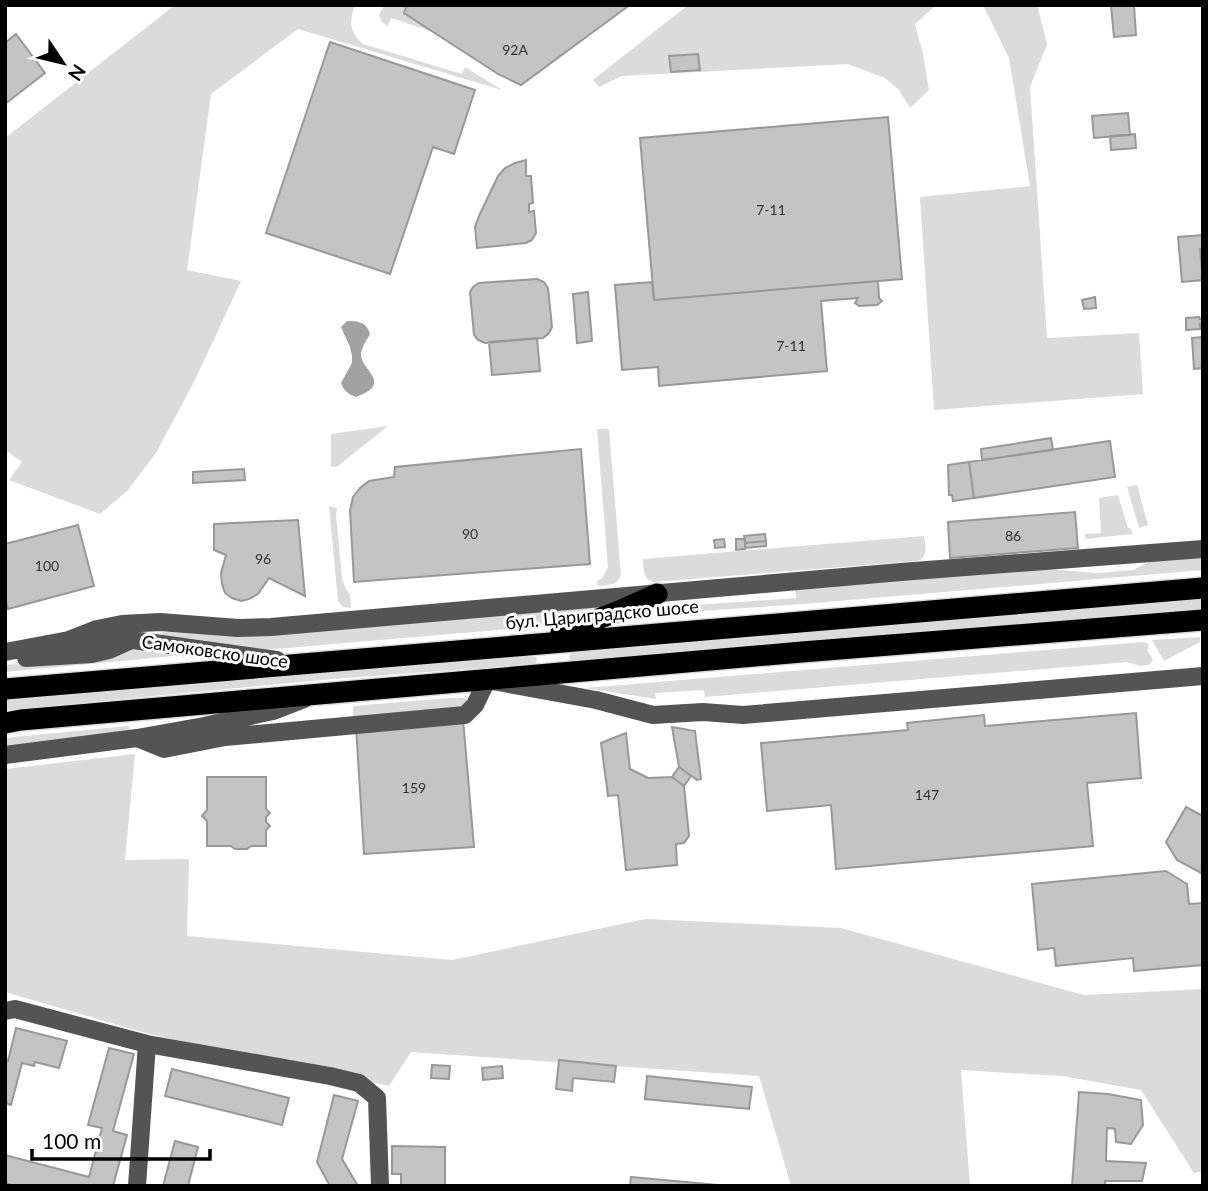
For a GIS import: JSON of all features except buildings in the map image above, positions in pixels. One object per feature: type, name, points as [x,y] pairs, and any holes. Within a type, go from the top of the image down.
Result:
[{"type":"highway","name":"бул. Цариградско шосе","points":[[5,689],[1203,588]]},
{"type":"highway","points":[[530,643],[582,626],[657,594]]},
{"type":"highway","points":[[5,723],[802,652],[1203,620]]},
{"type":"street","name":"бул. Цариградско шосе","points":[[69,640],[97,629],[122,624],[160,622],[238,628],[271,627],[901,572],[1203,549]]},
{"type":"street","name":"бул. Цариградско шосе","points":[[133,640],[195,625]]},
{"type":"street","name":"Самоковско шосе","points":[[5,652],[69,640],[104,638],[297,663]]},
{"type":"street","name":"Самоковско шосе","points":[[5,659],[92,654],[133,640]]},
{"type":"street","points":[[137,738],[164,748],[225,737],[465,716],[475,705],[487,680],[596,700],[653,715],[703,712],[743,715],[1203,676]]},
{"type":"street","points":[[5,755],[137,738],[273,711],[315,695]]},
{"type":"street","points":[[5,1012],[15,1009],[147,1044],[359,1083],[377,1098],[380,1186]]},
{"type":"street","points":[[137,1186],[147,1044]]},
{"type":"shaded area","points":[[175,5],[355,5],[351,26],[363,44],[462,74],[465,67],[502,90],[298,29],[211,94],[187,270],[241,281],[195,380],[156,453],[127,491],[100,514],[9,480],[22,462],[5,450],[5,138]]},
{"type":"shaded area","points":[[384,5],[407,5],[404,13],[433,32],[391,18],[388,26],[382,22],[379,15]]},
{"type":"shaded area","points":[[688,5],[936,5],[915,24],[929,90],[910,108],[899,90],[885,78],[848,64],[622,76],[599,87],[593,80]]},
{"type":"shaded area","points":[[983,5],[1037,5],[1047,44],[1030,87],[1047,338],[1139,333],[1143,394],[934,410],[920,197],[1030,186],[1009,58]]},
{"type":"shaded area","points":[[347,321],[362,323],[370,334],[361,356],[373,377],[373,387],[356,397],[347,392],[341,383],[352,363],[350,347],[341,327]]},
{"type":"shaded area","points":[[388,426],[338,466],[331,466],[331,434]]},
{"type":"shaded area","points":[[597,429],[609,429],[621,575],[615,583],[597,586],[597,581],[608,568]]},
{"type":"shaded area","points":[[1137,485],[1148,525],[1139,528],[1127,487]]},
{"type":"shaded area","points":[[1118,495],[1128,528],[1133,534],[1085,539],[1085,534],[1101,533],[1099,498]]},
{"type":"shaded area","points":[[329,506],[337,508],[342,579],[350,594],[351,608],[343,607],[338,601]]},
{"type":"shaded area","points":[[924,536],[925,553],[918,561],[653,582],[645,576],[643,559]]},
{"type":"shaded area","points":[[1203,554],[1203,570],[803,604],[686,612],[682,606],[796,598],[795,588],[1034,568],[1099,573],[1133,570],[1151,561]]},
{"type":"shaded area","points":[[1203,598],[1203,609],[575,661],[571,661],[569,657],[572,652]]},
{"type":"shaded area","points":[[616,606],[523,628],[250,651],[160,636],[163,632]]},
{"type":"shaded area","points":[[1200,637],[1200,642],[1164,661],[1152,640]]},
{"type":"shaded area","points":[[1148,643],[1147,650],[1153,660],[1149,665],[1140,666],[1127,662],[705,697],[704,690],[655,693],[656,699],[585,688]]},
{"type":"shaded area","points":[[137,645],[175,654],[5,672],[5,665],[89,660]]},
{"type":"shaded area","points":[[533,656],[537,659],[534,664],[333,679],[5,710],[5,700],[37,696]]},
{"type":"shaded area","points":[[465,698],[470,702],[464,709],[353,717],[353,706]]},
{"type":"shaded area","points":[[127,726],[129,730],[113,733],[5,747],[5,738]]},
{"type":"shaded area","points":[[135,754],[125,860],[189,859],[187,936],[452,960],[645,919],[841,928],[1084,995],[1203,989],[1203,1171],[1194,1173],[1141,1090],[1062,1076],[961,1070],[970,1186],[791,1186],[759,1076],[411,1052],[389,1086],[149,1034],[5,992],[5,769]]}]
